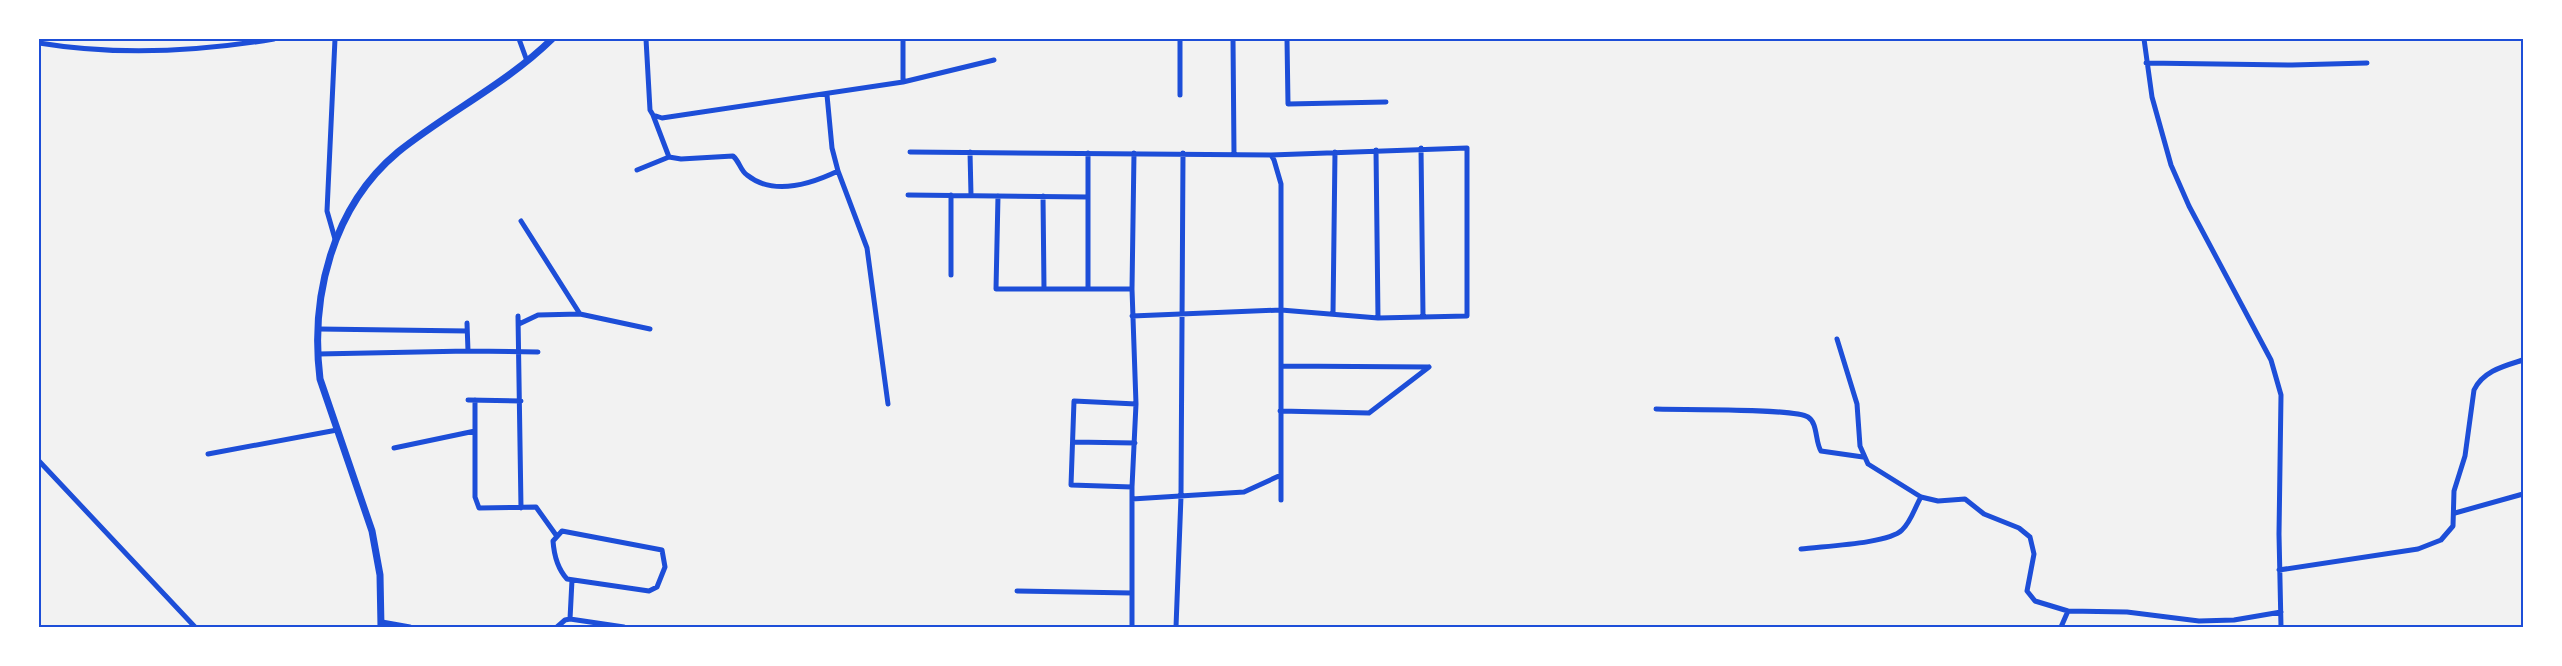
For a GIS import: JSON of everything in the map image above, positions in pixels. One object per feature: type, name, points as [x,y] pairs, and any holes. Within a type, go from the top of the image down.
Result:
[{"type":"street","points":[[39,43],[113,50],[180,51],[274,39]]},
{"type":"street","points":[[335,39],[327,211],[336,239]]},
{"type":"street","points":[[519,39],[527,61]]},
{"type":"street","points":[[410,627],[381,624],[380,574],[372,531],[361,494],[323,391],[318,354],[323,288],[336,239],[351,206],[371,178],[387,162],[527,61],[552,39]]},
{"type":"street","points":[[646,39],[649,105],[669,157]]},
{"type":"street","points":[[903,39],[903,82]]},
{"type":"street","points":[[1180,39],[1180,95]]},
{"type":"street","points":[[1233,39],[1234,154]]},
{"type":"street","points":[[1287,39],[1288,104],[1386,102]]},
{"type":"street","points":[[2144,39],[2146,63],[2161,134],[2171,165],[2189,206],[2260,337],[2276,374],[2283,409],[2279,570],[2281,627]]},
{"type":"street","points":[[653,115],[663,118],[827,95],[903,82],[994,60]]},
{"type":"street","points":[[2146,63],[2292,65],[2367,63]]},
{"type":"street","points":[[827,95],[829,131],[838,171],[867,248],[888,404]]},
{"type":"street","points":[[1421,148],[1423,316]]},
{"type":"street","points":[[910,152],[1270,155],[1467,148],[1467,316],[1378,318],[1281,310],[1132,316]]},
{"type":"street","points":[[1376,150],[1378,318]]},
{"type":"street","points":[[970,152],[971,195]]},
{"type":"street","points":[[1333,314],[1335,152]]},
{"type":"street","points":[[1088,153],[1088,288]]},
{"type":"street","points":[[1132,627],[1132,487],[1136,404],[1132,316],[1134,153]]},
{"type":"street","points":[[1176,627],[1181,496],[1180,314],[1183,153]]},
{"type":"street","points":[[1270,155],[1278,169],[1281,184],[1281,500]]},
{"type":"street","points":[[637,170],[669,157],[681,159],[733,156],[744,173],[752,179],[775,186],[809,183],[838,171]]},
{"type":"street","points":[[908,195],[1088,197]]},
{"type":"street","points":[[951,195],[951,275]]},
{"type":"street","points":[[998,196],[996,289],[1132,289]]},
{"type":"street","points":[[1043,196],[1044,288]]},
{"type":"street","points":[[520,220],[580,314]]},
{"type":"street","points":[[519,324],[538,315],[580,314],[650,329]]},
{"type":"street","points":[[518,316],[521,507]]},
{"type":"street","points":[[467,323],[468,351]]},
{"type":"street","points":[[319,329],[468,331]]},
{"type":"street","points":[[1837,339],[1857,404],[1858,438],[1863,457],[1874,469],[1921,497],[1938,501],[1965,499],[1984,514],[2025,533],[2034,549],[2026,587],[2029,596],[2036,601],[2068,610],[2127,612],[2199,621],[2234,620],[2281,612]]},
{"type":"street","points":[[318,354],[538,352]]},
{"type":"street","points":[[2279,570],[2430,546],[2447,536],[2453,526],[2454,491],[2465,456],[2474,390],[2479,381],[2490,373],[2523,360]]},
{"type":"street","points":[[1281,366],[1429,366],[1370,413],[1281,411]]},
{"type":"street","points":[[521,401],[471,400],[475,431],[476,497],[479,508],[536,507],[556,535]]},
{"type":"street","points":[[1132,487],[1071,485],[1074,401],[1136,404]]},
{"type":"street","points":[[1656,409],[1763,411],[1806,416],[1812,421],[1821,451],[1863,457]]},
{"type":"street","points":[[208,454],[337,429]]},
{"type":"street","points":[[394,448],[475,431]]},
{"type":"street","points":[[1073,442],[1135,443]]},
{"type":"street","points":[[39,461],[195,627]]},
{"type":"street","points":[[1132,499],[1244,492],[1281,475]]},
{"type":"street","points":[[2455,513],[2523,494]]},
{"type":"street","points":[[1801,549],[1882,539],[1896,534],[1907,523],[1921,497]]},
{"type":"street","points":[[562,531],[574,531],[662,550],[665,558],[665,567],[657,587],[649,591],[572,580],[562,574],[558,566],[553,541],[562,531]]},
{"type":"street","points":[[570,619],[572,580]]},
{"type":"street","points":[[1017,591],[1132,593]]},
{"type":"street","points":[[2061,627],[2068,610]]},
{"type":"street","points":[[557,627],[558,624],[570,619],[624,627]]}]
